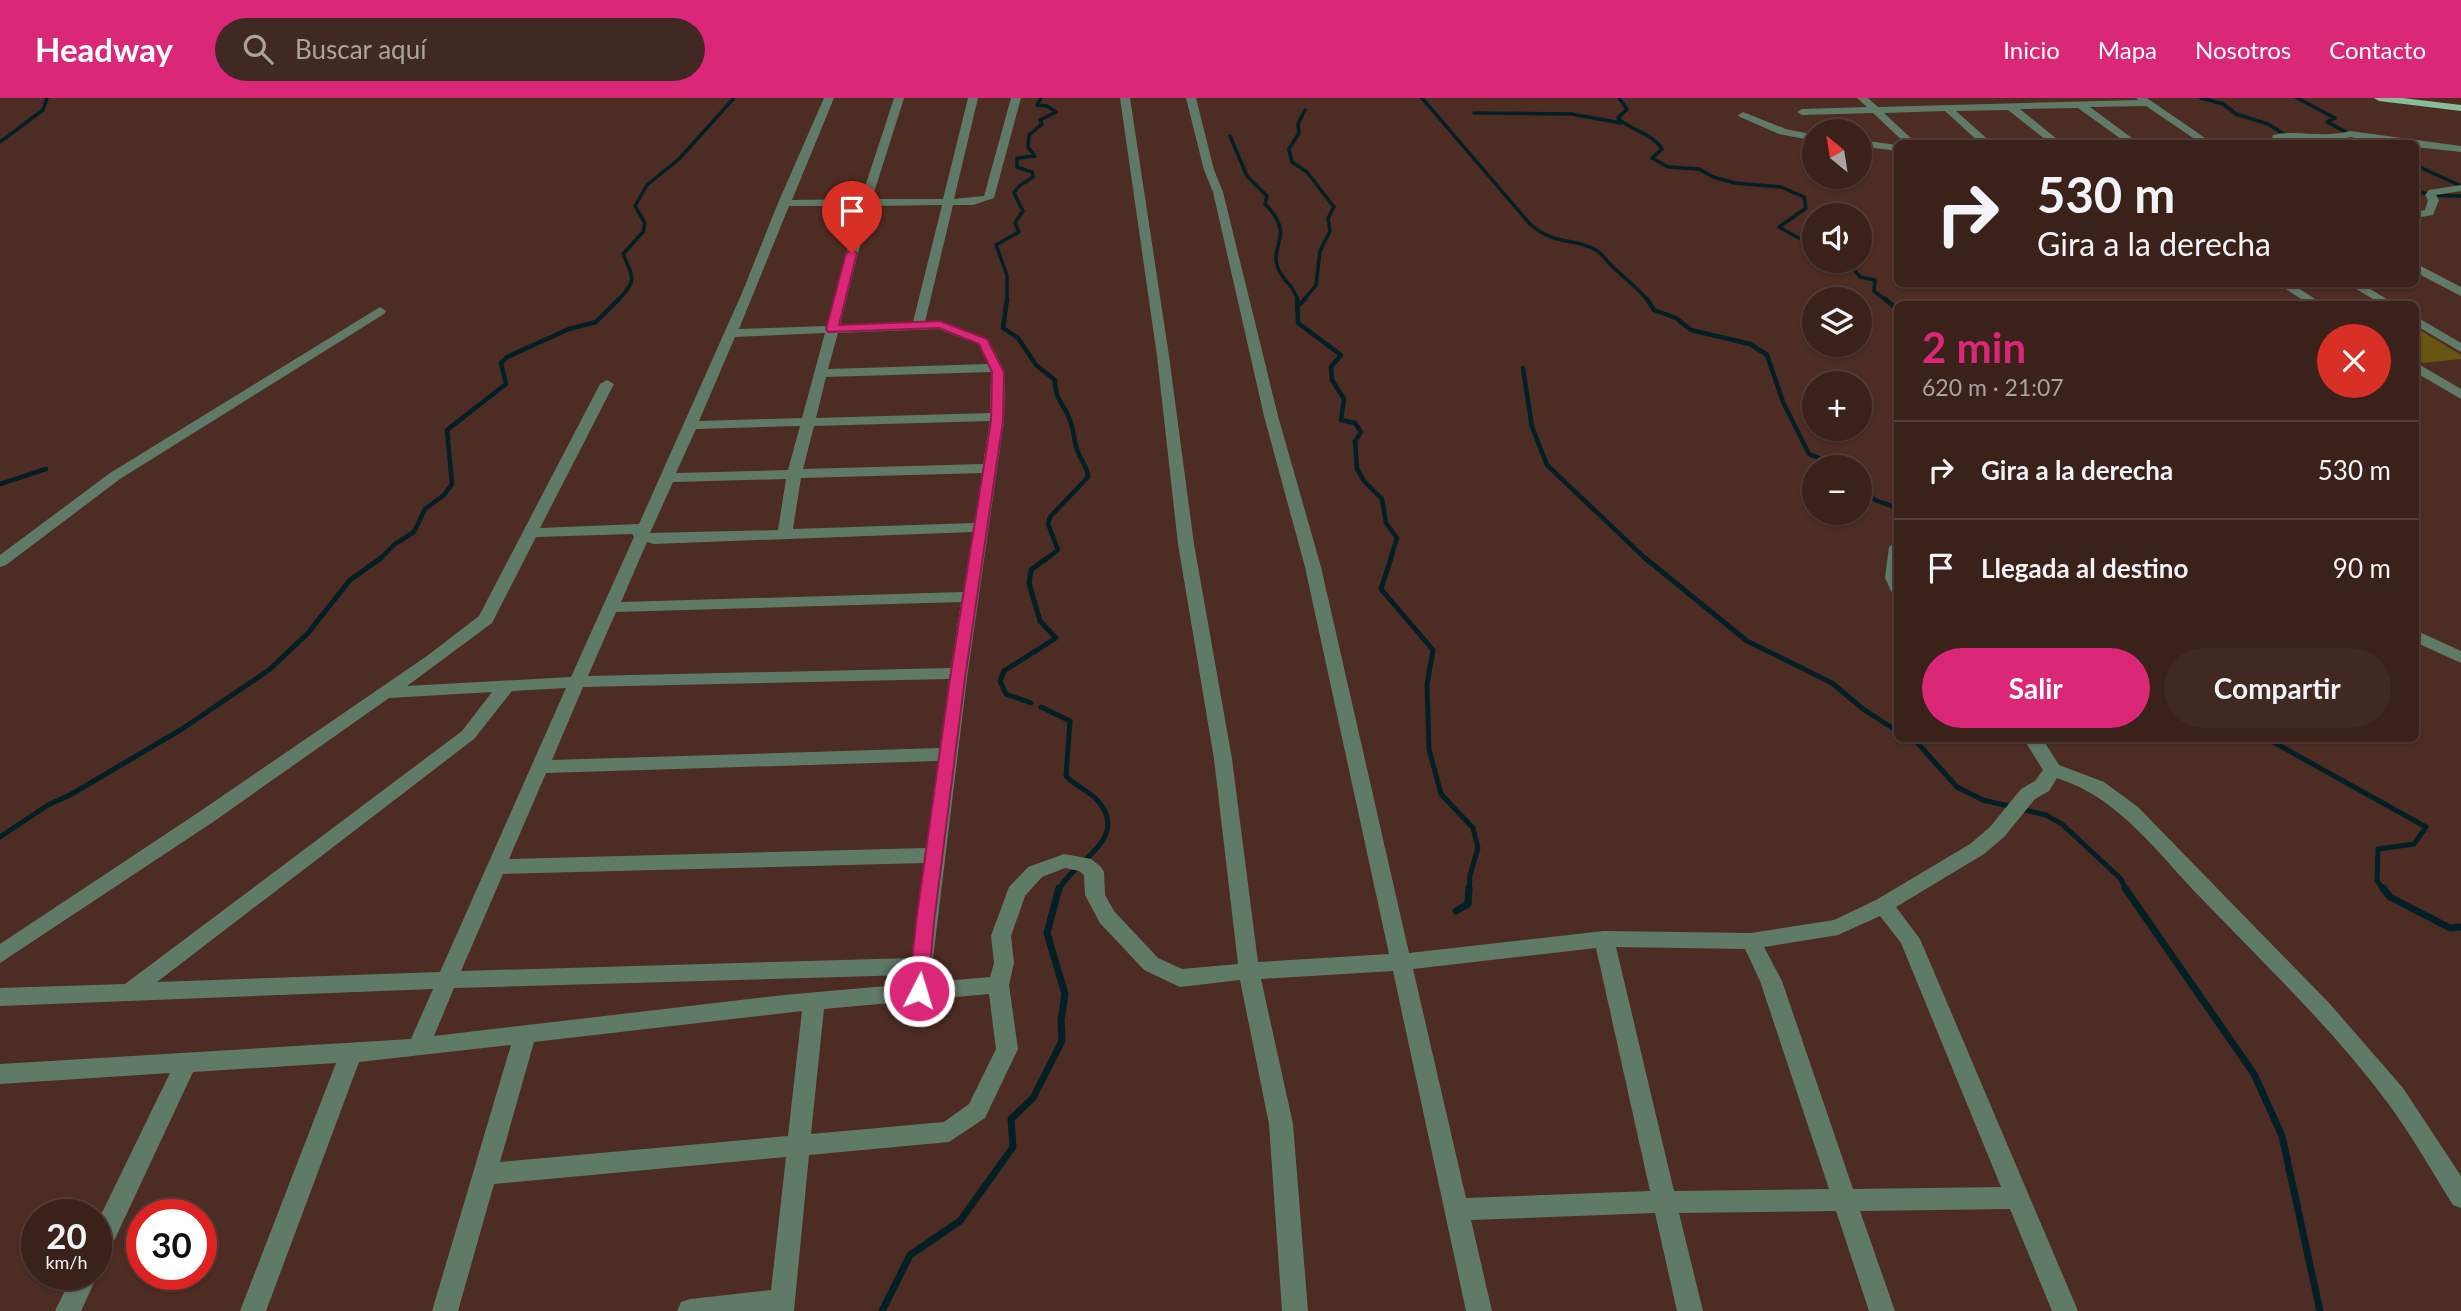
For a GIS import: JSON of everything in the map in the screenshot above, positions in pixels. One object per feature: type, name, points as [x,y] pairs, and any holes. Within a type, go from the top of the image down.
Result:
[{"type":"main road","points":[[2379,98],[2461,108]]},
{"type":"street","points":[[418,1048],[829,98]]},
{"type":"street","points":[[785,535],[794,474],[865,203],[900,98]]},
{"type":"street","points":[[918,326],[973,98]]},
{"type":"street","points":[[783,203],[973,202],[989,198],[1016,98]]},
{"type":"street","points":[[1125,98],[1163,356],[1185,544],[1223,759],[1249,971],[1281,1124],[1290,1278],[1295,1311]]},
{"type":"street","points":[[1191,98],[1209,170],[1218,192],[1270,416],[1313,567],[1479,1311]]},
{"type":"street","points":[[1862,98],[1908,140]]},
{"type":"street","points":[[1936,98],[1984,140]]},
{"type":"street","points":[[2000,98],[2053,140]]},
{"type":"street","points":[[2070,98],[2129,140]]},
{"type":"street","points":[[1802,112],[2082,107],[2146,101],[2203,140]]},
{"type":"street","points":[[1743,115],[1783,132],[1802,136]]},
{"type":"street","points":[[2276,140],[2277,137],[2288,135],[2334,139],[2350,134],[2388,140]]},
{"type":"street","points":[[1872,145],[1894,148]]},
{"type":"street","points":[[2419,145],[2461,149]]},
{"type":"street","points":[[2419,214],[2429,213],[2433,208],[2434,200],[2430,195],[2433,192],[2461,188]]},
{"type":"street","points":[[2419,269],[2461,292]]},
{"type":"street","points":[[2289,287],[2312,301]]},
{"type":"street","points":[[2359,287],[2384,301]]},
{"type":"street","points":[[0,562],[115,476],[380,311]]},
{"type":"street","points":[[2419,322],[2461,348]]},
{"type":"street","points":[[729,333],[940,325],[983,342],[996,368],[997,417],[958,673],[919,991]]},
{"type":"street","points":[[821,373],[996,368]]},
{"type":"street","points":[[2419,369],[2461,395]]},
{"type":"street","points":[[0,955],[385,693],[485,619],[607,384]]},
{"type":"street","points":[[688,425],[997,417]]},
{"type":"street","points":[[665,478],[989,468]]},
{"type":"street","points":[[640,535],[654,540],[981,527]]},
{"type":"street","points":[[530,533],[639,529],[640,535]]},
{"type":"street","points":[[608,607],[970,597]]},
{"type":"street","points":[[2419,637],[2461,658]]},
{"type":"street","points":[[385,693],[575,682],[958,673]]},
{"type":"street","points":[[129,992],[468,735],[507,686]]},
{"type":"street","points":[[2035,742],[2053,770],[2084,779],[2126,804],[2192,877],[2317,1005],[2395,1095],[2461,1197]]},
{"type":"street","points":[[538,767],[947,754]]},
{"type":"street","points":[[485,1174],[949,1132],[977,1111],[1007,1049],[998,985],[1004,963],[1001,936],[1016,892],[1035,872],[1064,861],[1084,864],[1094,872],[1094,895],[1107,917],[1151,964],[1180,978],[1401,962],[1604,939],[1751,941],[1838,927],[1883,905],[1977,849],[1997,832],[2028,794],[2042,786],[2053,770]]},
{"type":"street","points":[[495,867],[934,855]]},
{"type":"street","points":[[1883,905],[1910,939],[2064,1311]]},
{"type":"street","points":[[1604,939],[1690,1311]]},
{"type":"street","points":[[1751,941],[1771,981],[1882,1311]]},
{"type":"street","points":[[0,997],[921,966]]},
{"type":"street","points":[[0,1074],[418,1048],[814,1001],[998,985]]},
{"type":"street","points":[[690,1311],[782,1306],[814,1001]]},
{"type":"street","points":[[445,1311],[524,1035]]},
{"type":"street","points":[[253,1311],[352,1053]]},
{"type":"street","points":[[112,1218],[186,1063]]},
{"type":"street","points":[[1456,1209],[1664,1202],[2017,1198]]},
{"type":"street","points":[[68,1311],[78,1290]]},
{"type":"shaded area","points":[[2419,329],[2461,355],[2461,359],[2423,363],[2419,360]]},
{"type":"waterway","points":[[0,142],[43,110],[47,98]]},
{"type":"waterway","points":[[617,301],[631,284],[631,275],[623,254],[643,232],[645,223],[635,206],[647,185],[679,159],[734,98]]},
{"type":"waterway","points":[[1007,299],[1007,275],[996,245],[1019,232],[1015,223],[1023,211],[1014,193],[1019,186],[1033,177],[1032,172],[1017,167],[1017,158],[1035,156],[1028,147],[1029,135],[1042,124],[1040,120],[1056,112],[1047,106],[1037,105],[1041,98]]},
{"type":"waterway","points":[[1422,98],[1530,224],[1548,236],[1596,250],[1648,301]]},
{"type":"waterway","points":[[1619,98],[1627,109],[1618,118],[1647,135],[1662,149],[1652,158],[1668,167],[1699,169],[1713,177],[1735,183],[1781,187],[1804,197],[1805,203]]},
{"type":"waterway","points":[[2201,98],[2223,104],[2236,114],[2268,124],[2293,140]]},
{"type":"waterway","points":[[2297,98],[2335,118],[2327,122],[2350,134]]},
{"type":"waterway","points":[[1303,301],[1316,285],[1320,251],[1330,231],[1328,218],[1334,207],[1307,172],[1292,162],[1289,149],[1299,133],[1298,124],[1305,110]]},
{"type":"waterway","points":[[1474,113],[1571,114],[1621,123]]},
{"type":"waterway","points":[[1230,136],[1247,176],[1267,196],[1265,204],[1279,225],[1281,234],[1277,264],[1298,301]]},
{"type":"waterway","points":[[2419,167],[2461,186]]},
{"type":"waterway","points":[[2419,191],[2430,195],[2461,196]]},
{"type":"waterway","points":[[1802,211],[1779,227],[1802,240]]},
{"type":"waterway","points":[[1857,273],[1860,277],[1875,280],[1874,291],[1887,301]]},
{"type":"waterway","points":[[1007,299],[1003,328],[1018,338],[1036,365],[1055,380],[1058,396],[1070,420],[1079,455],[1088,473],[1088,477],[1050,517],[1048,524],[1058,550],[1045,560]]},
{"type":"waterway","points":[[1297,299],[1298,323],[1341,355],[1331,367],[1332,380],[1344,399],[1341,420],[1355,423],[1361,432],[1355,441],[1357,469],[1364,481],[1382,499],[1386,523],[1397,538],[1390,560]]},
{"type":"waterway","points":[[1647,299],[1654,310],[1676,318],[1691,330],[1750,344],[1767,355],[1783,402],[1811,455]]},
{"type":"waterway","points":[[1885,299],[1894,306]]},
{"type":"waterway","points":[[381,558],[395,544],[414,532],[425,509],[444,495],[452,484],[447,430],[506,384],[501,363],[507,357],[569,329],[596,322],[617,301]]},
{"type":"waterway","points":[[1299,305],[1303,301]]},
{"type":"waterway","points":[[1523,368],[1532,427],[1547,465],[1647,560]]},
{"type":"waterway","points":[[0,484],[46,469]]},
{"type":"waterway","points":[[1872,497],[1894,507]]},
{"type":"waterway","points":[[0,837],[48,805],[70,795],[182,729],[269,670],[308,633],[350,580],[381,558]]},
{"type":"waterway","points":[[1031,703],[1006,694],[1000,681],[1004,671],[1056,638],[1040,621],[1029,583],[1031,570],[1047,558]]},
{"type":"waterway","points":[[1391,558],[1381,589],[1433,650],[1427,684],[1429,749],[1441,794],[1473,828],[1478,848],[1470,875],[1469,890]]},
{"type":"waterway","points":[[1645,558],[1747,641],[1832,683],[1863,709],[1894,729]]},
{"type":"waterway","points":[[1041,707],[1070,721],[1066,776],[1097,800],[1106,814],[1108,827],[1096,849],[1059,890]]},
{"type":"waterway","points":[[1917,742],[1957,787],[1983,800],[2046,815],[2062,824],[2121,879],[2125,888]]},
{"type":"waterway","points":[[2273,742],[2426,827],[2414,844],[2378,849],[2377,881],[2384,890]]},
{"type":"waterway","points":[[882,1311],[910,1255],[960,1221],[1013,1147],[1011,1119],[1033,1098],[1062,1041],[1061,1020],[1065,994],[1047,933],[1059,888]]},
{"type":"waterway","points":[[1456,911],[1468,904],[1469,888]]},
{"type":"waterway","points":[[2125,888],[2254,1074],[2282,1136],[2320,1311]]},
{"type":"waterway","points":[[2383,888],[2390,897],[2450,928],[2461,927]]},
{"type":"route","points":[[852,253],[832,329],[940,325],[983,342],[998,372],[997,421],[958,678],[925,922],[919,991]]}]
